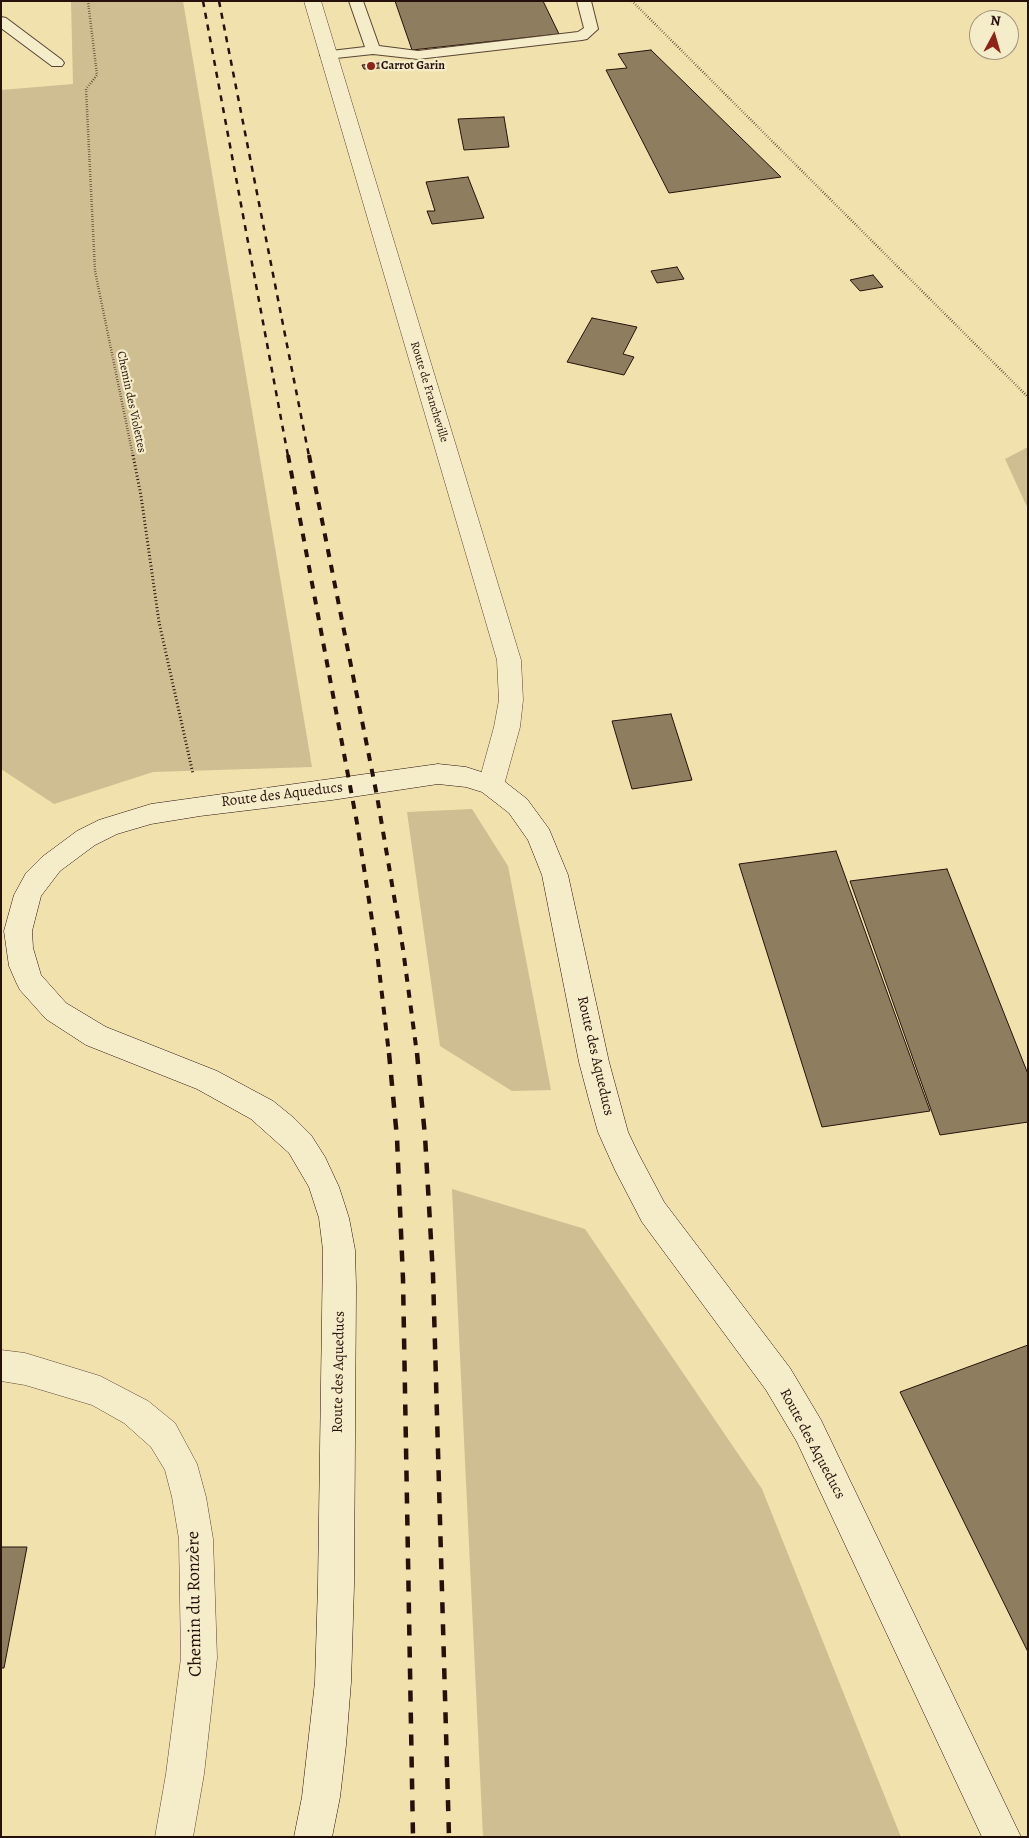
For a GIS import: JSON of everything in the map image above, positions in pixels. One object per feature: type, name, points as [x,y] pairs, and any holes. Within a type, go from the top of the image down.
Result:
[{"type":"main road","name":"Route de Francheville","points":[[312,1],[509,660],[511,700],[507,728],[490,786]]},
{"type":"main road","name":"Route des Aqueducs","points":[[313,1837],[321,1797],[333,1682],[340,1287],[339,1250],[334,1218],[314,1166],[300,1144],[262,1110],[207,1080],[96,1036],[56,1010],[30,982],[23,966],[19,948],[20,922],[28,895],[36,881],[51,864],[86,838],[126,821],[150,814],[200,806],[332,790],[438,774],[466,777],[490,786],[518,806],[540,836],[549,855],[555,876],[594,1062],[613,1132],[626,1161],[653,1212],[763,1358],[794,1404],[1002,1837]]},
{"type":"main road","name":"Chemin du Ronzère","points":[[1,1365],[25,1369],[100,1392],[129,1408],[163,1435],[180,1464],[189,1497],[196,1539],[199,1658],[185,1774],[174,1837]]},
{"type":"lane","points":[[356,1],[373,50]]},
{"type":"lane","points":[[328,54],[373,50],[418,55],[582,36],[591,28],[584,1]]},
{"type":"lane","points":[[1,21],[57,63]]},
{"type":"path","name":"Chemin des Violettes","points":[[88,1],[97,75],[86,89],[95,271],[141,496],[159,622],[200,806]]},
{"type":"path","points":[[632,1],[1028,397]]},
{"type":"shaded area","points":[[71,1],[183,1],[312,767],[153,772],[54,804],[1,769],[1,90],[73,84]]},
{"type":"shaded area","points":[[1028,447],[1028,509],[1005,459]]},
{"type":"shaded area","points":[[472,809],[508,866],[551,1090],[512,1091],[440,1046],[407,812]]},
{"type":"shaded area","points":[[452,1189],[585,1229],[762,1489],[901,1837],[483,1837]]},
{"type":"building","points":[[395,1],[543,1],[559,34],[412,50]]},
{"type":"building","points":[[651,50],[781,177],[669,193],[606,70],[627,68],[618,54]]},
{"type":"building","name":"Carrot Garin","points":[[379,63],[380,68],[364,69],[362,65]]},
{"type":"building","points":[[504,117],[509,147],[464,150],[458,119]]},
{"type":"building","points":[[468,177],[484,218],[432,224],[427,211],[435,211],[426,182]]},
{"type":"building","points":[[677,267],[684,279],[657,283],[651,271]]},
{"type":"building","points":[[873,275],[883,287],[860,291],[850,280]]},
{"type":"building","points":[[592,318],[637,327],[623,354],[634,357],[624,375],[567,362]]},
{"type":"building","points":[[671,714],[692,780],[632,789],[612,721]]},
{"type":"building","points":[[836,851],[930,1111],[822,1127],[739,864]]},
{"type":"building","points":[[947,869],[1028,1074],[1028,1122],[940,1135],[850,881]]},
{"type":"building","points":[[1028,1345],[1028,1652],[900,1392]]},
{"type":"building","points":[[1,1547],[27,1547],[4,1668],[1,1668]]},
{"type":"railway","points":[[203,1],[288,456]]},
{"type":"railway","points":[[219,1],[309,456]]},
{"type":"railway","points":[[288,455],[357,823],[377,952],[389,1054]]},
{"type":"railway","points":[[309,455],[377,796],[403,949],[417,1054]]},
{"type":"railway","points":[[389,1053],[397,1138],[403,1279],[413,1837]]},
{"type":"railway","points":[[417,1053],[425,1136],[433,1275],[449,1837]]},
{"type":"place","name":"Carrot Garin","points":[[371,66]]}]
